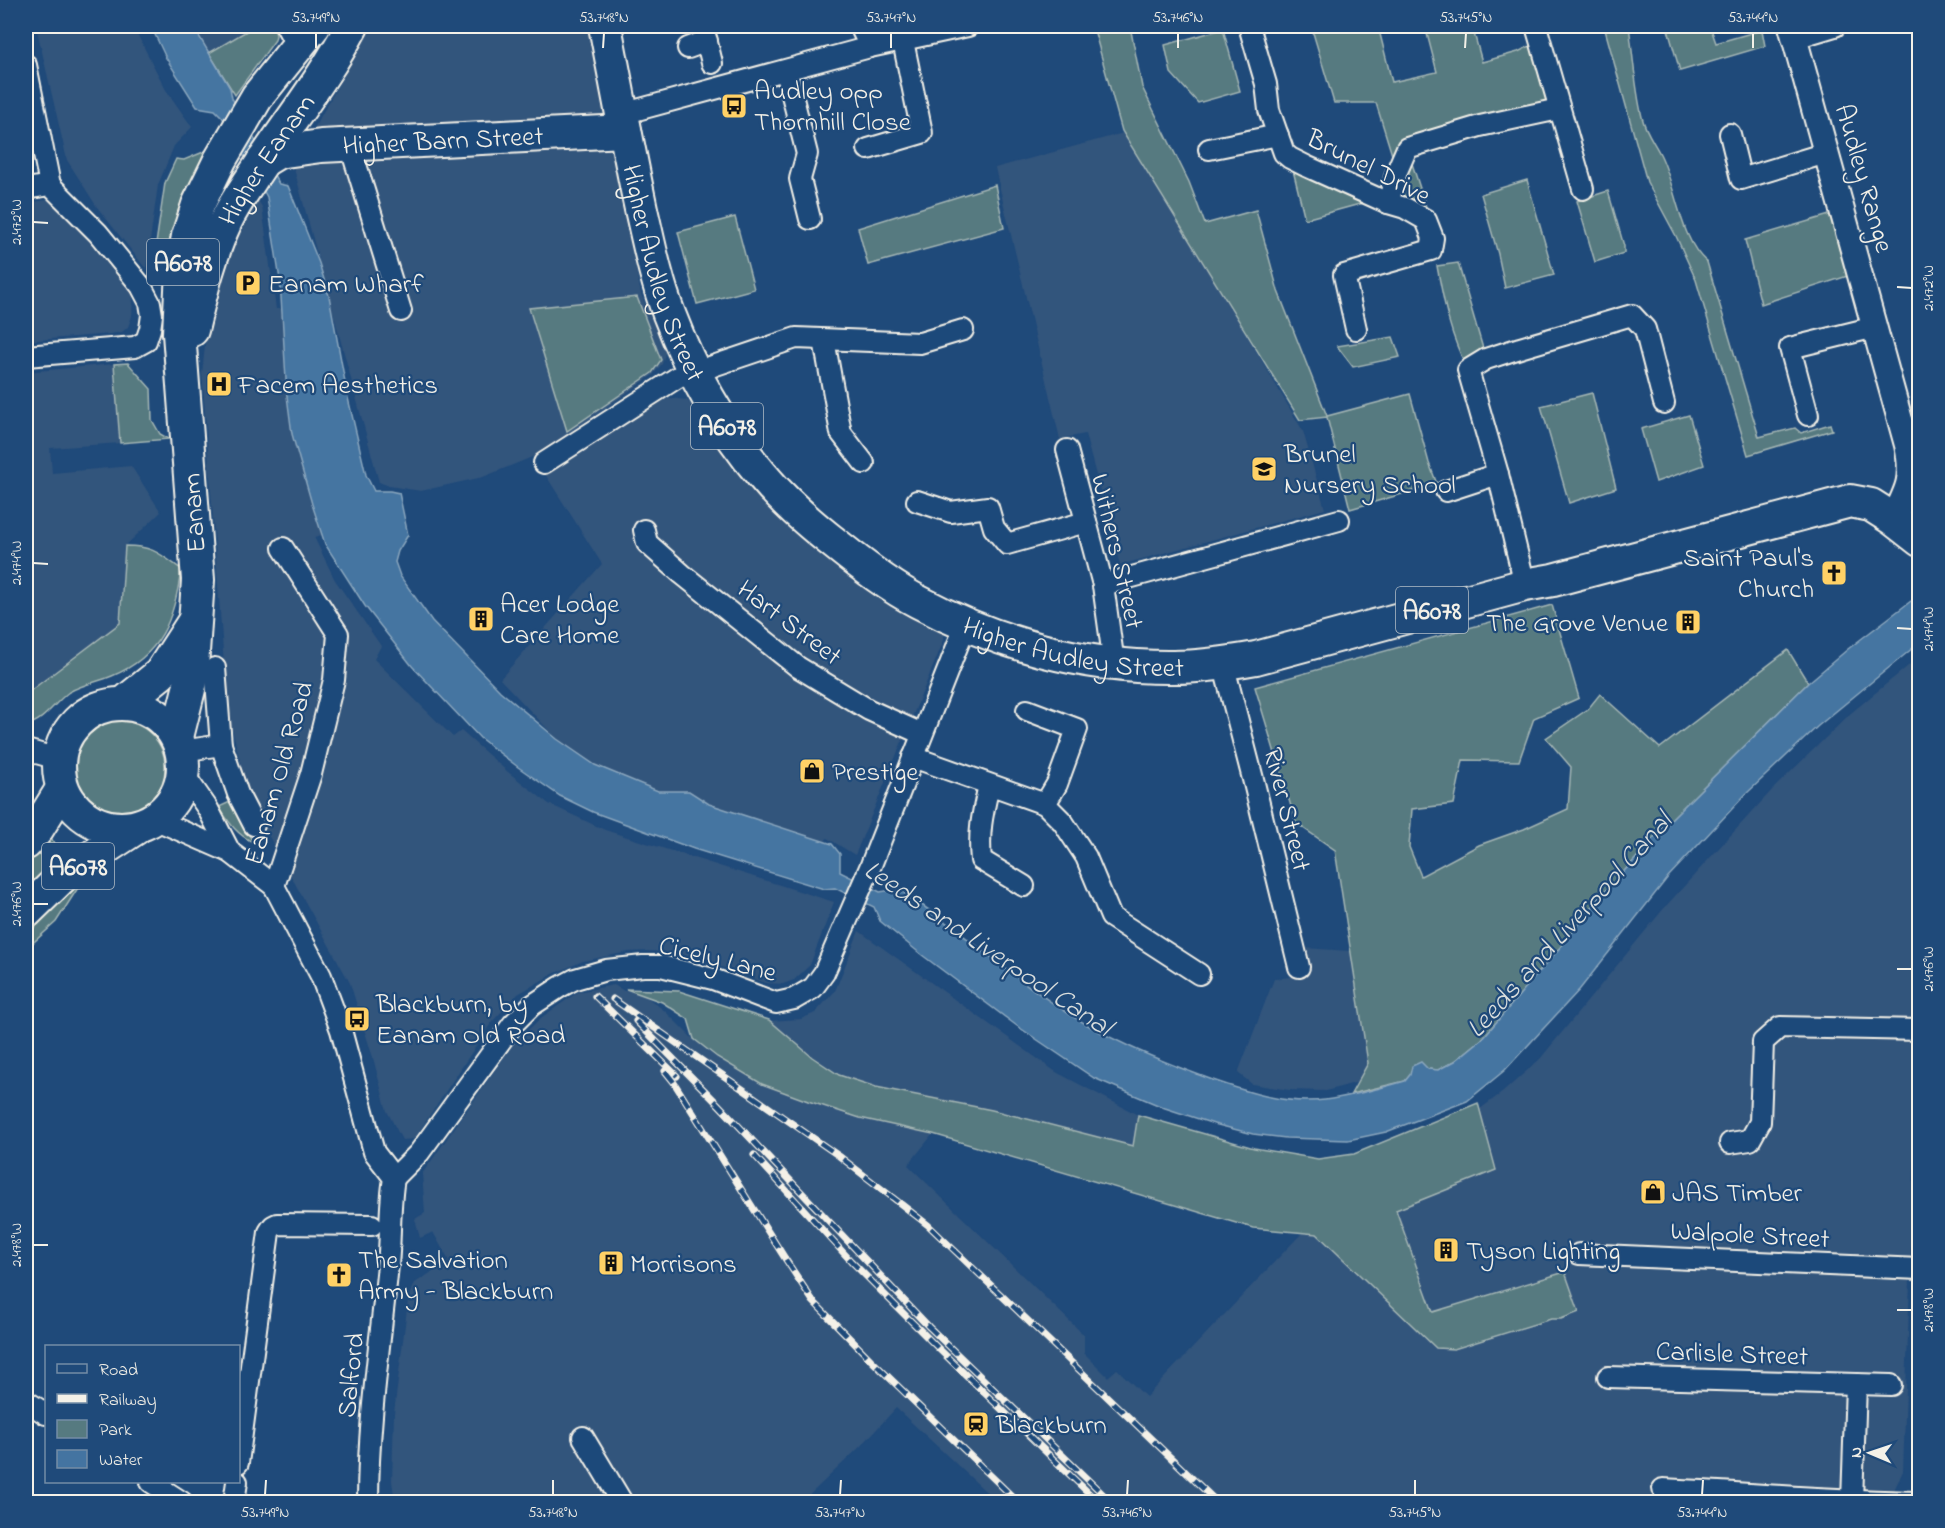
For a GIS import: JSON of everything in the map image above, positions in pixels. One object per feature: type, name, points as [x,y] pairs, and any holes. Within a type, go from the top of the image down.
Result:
[{"type":"highway","name":"Higher Eanam","points":[[182,371],[198,304],[226,220],[244,191],[299,145],[351,26]]},
{"type":"highway","name":"Higher Audley Street","points":[[605,26],[657,280],[693,371],[735,439],[762,476],[792,508],[887,582],[918,602],[966,624],[1035,648],[1114,664],[1173,667],[1223,663],[1256,658],[1525,585],[1553,580],[1850,501],[1871,505],[1893,519]]},
{"type":"highway","name":"Higher Eanam","points":[[185,406],[179,305],[188,236],[198,205],[220,160],[257,97],[278,71],[299,33]]},
{"type":"highway","points":[[278,71],[280,99],[299,145]]},
{"type":"highway","name":"Higher Barn Street","points":[[299,145],[623,122]]},
{"type":"highway","name":"Eanam","points":[[181,754],[191,681],[198,580],[185,406]]},
{"type":"highway","name":"A6078","points":[[1893,519],[1920,540]]},
{"type":"highway","name":"Eanam","points":[[124,703],[160,674],[194,621]]},
{"type":"highway","points":[[124,703],[155,713],[181,754]]},
{"type":"highway","name":"A6078","points":[[26,843],[36,831],[60,774],[68,732],[83,716],[102,706],[124,703]]},
{"type":"highway","name":"A6078","points":[[26,912],[64,875],[168,807],[178,791],[181,754]]},
{"type":"highway","name":"A6078","points":[[60,774],[70,803],[81,815],[95,824],[115,829],[145,824]]},
{"type":"street","points":[[860,26],[870,47]]},
{"type":"street","points":[[623,122],[870,47],[968,26]]},
{"type":"street","name":"Brunel Drive","points":[[1249,26],[1266,84],[1269,110],[1284,153],[1290,158],[1426,219],[1433,238],[1431,250],[1344,275],[1356,329]]},
{"type":"street","points":[[1536,26],[1583,189]]},
{"type":"street","points":[[1793,32],[1835,26]]},
{"type":"street","name":"Audley Range","points":[[1793,32],[1910,462],[1911,477],[1893,519]]},
{"type":"street","points":[[688,48],[705,33],[712,63]]},
{"type":"street","points":[[868,149],[922,133],[903,41]]},
{"type":"street","points":[[26,65],[50,185],[99,233],[141,286],[150,303],[151,322],[146,341],[135,347],[26,356]]},
{"type":"street","points":[[786,71],[807,154],[800,179],[810,219]]},
{"type":"street","points":[[1388,203],[1397,171],[1407,148],[1480,126],[1559,109]]},
{"type":"street","points":[[1730,134],[1741,179],[1827,153]]},
{"type":"street","points":[[1209,149],[1278,135]]},
{"type":"street","points":[[299,145],[401,312]]},
{"type":"street","points":[[26,189],[50,185]]},
{"type":"street","points":[[1525,585],[1498,474],[1468,370],[1486,359],[1632,315],[1645,329],[1664,403]]},
{"type":"street","points":[[1808,415],[1790,348],[1875,327]]},
{"type":"street","points":[[544,463],[693,371],[796,338],[920,343],[963,330]]},
{"type":"street","points":[[824,340],[841,433],[864,463]]},
{"type":"street","name":"Withers Street","points":[[1067,450],[1103,585],[1114,664]]},
{"type":"street","points":[[1446,491],[1498,474]]},
{"type":"street","points":[[917,501],[951,512],[988,507],[994,528],[1007,544],[1086,522]]},
{"type":"street","points":[[1103,585],[1339,520]]},
{"type":"street","name":"Hart Street","points":[[644,530],[647,543],[798,667],[869,710],[922,734]]},
{"type":"street","name":"Eanam Old Road","points":[[274,886],[311,774],[334,680],[338,634],[283,548]]},
{"type":"street","points":[[966,624],[913,757],[1045,804],[1063,822],[1086,857],[1111,917],[1198,974]]},
{"type":"street","name":"River Street","points":[[1223,663],[1299,967]]},
{"type":"street","points":[[215,668],[221,745],[238,794],[254,825]]},
{"type":"street","points":[[1027,710],[1077,729],[1057,783],[1045,804]]},
{"type":"street","points":[[221,745],[181,754],[230,852]]},
{"type":"street","points":[[26,750],[60,774]]},
{"type":"street","name":"Cicely Lane","points":[[394,1178],[419,1154],[513,1024],[531,1006],[575,979],[606,970],[661,966],[713,979],[776,1003],[794,999],[813,988],[824,973],[871,865],[913,757]]},
{"type":"street","points":[[989,784],[980,825],[981,860],[1024,886]]},
{"type":"street","points":[[145,824],[230,852],[274,886],[321,976],[340,1030],[374,1152],[394,1178]]},
{"type":"street","points":[[1730,1143],[1750,1140],[1760,1122],[1763,1042],[1780,1027],[1920,1030]]},
{"type":"street","name":"Salford","points":[[368,1503],[368,1473],[376,1371],[391,1236],[394,1178]]},
{"type":"street","points":[[240,1448],[269,1232],[273,1226],[285,1224],[372,1225]]},
{"type":"street","name":"Walpole Street","points":[[1579,1254],[1920,1269]]},
{"type":"street","name":"Carlisle Street","points":[[1608,1377],[1891,1385]]},
{"type":"street","points":[[1852,1501],[1856,1384]]},
{"type":"street","points":[[26,1401],[45,1413]]},
{"type":"street","points":[[583,1437],[622,1503]]},
{"type":"street","points":[[152,1483],[182,1503]]},
{"type":"street","points":[[234,1503],[237,1483]]},
{"type":"street","points":[[1663,1489],[1852,1501],[1920,1502]]},
{"type":"shaded area","points":[[36,26],[133,26],[166,90],[192,127],[174,146],[158,185],[146,269],[97,207],[67,160]]},
{"type":"shaded area","points":[[193,26],[274,26],[276,35],[271,46],[235,95]]},
{"type":"shaded area","points":[[372,26],[587,26],[641,294],[666,351],[662,364],[653,375],[537,455],[483,477],[421,491],[389,486],[379,482],[293,165]]},
{"type":"shaded area","points":[[1127,132],[1303,431],[1325,509],[1120,565],[1085,434],[1060,439],[995,168]]},
{"type":"shaded area","points":[[54,199],[133,294],[132,316],[128,327],[122,332],[26,341],[26,203]]},
{"type":"shaded area","points":[[257,199],[262,207],[276,309],[282,309],[287,396],[292,434],[322,535],[314,537],[335,580],[381,646],[374,659],[453,737],[461,731],[549,804],[605,830],[834,902],[810,965],[794,980],[783,984],[765,983],[701,961],[664,952],[648,951],[628,952],[583,961],[553,974],[518,994],[492,1022],[414,1139],[402,1140],[387,1111],[350,983],[266,831],[243,774],[231,724],[225,678],[202,374],[208,316],[216,279],[242,222]]},
{"type":"shaded area","points":[[114,364],[120,443],[50,448],[52,473],[131,466],[161,512],[125,546],[120,623],[26,694],[26,372]]},
{"type":"shaded area","points":[[670,398],[687,400],[742,476],[788,526],[831,562],[877,593],[938,624],[944,634],[944,640],[855,855],[827,838],[825,842],[709,804],[689,791],[658,791],[595,765],[557,739],[500,679],[602,564],[545,474],[660,401]]},
{"type":"shaded area","points":[[1919,657],[1918,1062],[1903,1471],[1895,1488],[1894,1502],[997,1502],[896,1408],[864,1443],[802,1502],[395,1502],[392,1481],[394,1413],[408,1300],[415,1283],[449,1261],[433,1232],[420,1238],[415,1219],[425,1213],[422,1174],[515,1042],[542,1017],[578,992],[614,985],[624,991],[640,992],[717,1057],[808,1101],[860,1118],[933,1134],[908,1165],[1084,1335],[1084,1353],[1108,1377],[1117,1369],[1146,1397],[1302,1233],[1317,1234],[1418,1331],[1395,1210],[1480,1109],[1540,1059],[1665,907],[1773,789],[1851,713]]},
{"type":"shaded area","points":[[859,931],[1056,1072],[1138,1115],[1133,1146],[992,1110],[876,1087],[839,1075],[812,1057],[769,1021],[801,1019],[815,1013],[835,991]]},
{"type":"shaded area","points":[[1304,948],[1350,951],[1368,1063],[1358,1082],[1326,1091],[1289,1090],[1252,1084],[1238,1073],[1274,979],[1306,975]]},
{"type":"green space","points":[[255,26],[274,26],[275,40],[235,95],[209,53]]},
{"type":"green space","points":[[1093,26],[1130,26],[1142,87],[1189,182],[1205,224],[1256,210],[1278,291],[1327,416],[1410,394],[1437,484],[1350,509],[1327,417],[1300,420],[1122,131]]},
{"type":"green space","points":[[1311,26],[1378,26],[1392,82],[1437,72],[1425,26],[1472,26],[1482,62],[1518,52],[1540,41],[1559,109],[1407,148],[1427,210],[1388,203],[1397,171],[1376,103],[1334,103]]},
{"type":"green space","points":[[1604,26],[1629,26],[1643,122],[1666,167],[1684,227],[1698,253],[1707,262],[1759,437],[1795,428],[1801,433],[1830,424],[1832,430],[1748,455],[1696,280],[1647,182]]},
{"type":"green space","points":[[1667,26],[1710,26],[1716,43],[1762,30],[1765,46],[1680,71]]},
{"type":"green space","points":[[1223,29],[1240,91],[1198,103],[1171,73],[1165,45]]},
{"type":"green space","points":[[206,151],[174,224],[161,283],[152,271],[165,183],[176,159],[184,160]]},
{"type":"green space","points":[[1290,158],[1378,199],[1305,219]]},
{"type":"green space","points":[[1527,180],[1554,275],[1505,288],[1481,194]]},
{"type":"green space","points":[[995,185],[1004,228],[868,265],[858,228]]},
{"type":"green space","points":[[1608,191],[1624,253],[1595,262],[1577,201]]},
{"type":"green space","points":[[1843,211],[1860,272],[1761,304],[1745,240]]},
{"type":"green space","points":[[735,217],[754,289],[697,304],[678,232]]},
{"type":"green space","points":[[1458,263],[1486,359],[1468,370],[1452,332],[1437,266]]},
{"type":"green space","points":[[637,297],[661,360],[652,373],[567,431],[529,308]]},
{"type":"green space","points":[[1393,337],[1400,357],[1353,367],[1337,346]]},
{"type":"green space","points":[[128,363],[151,389],[152,420],[160,434],[169,439],[120,443],[114,364]]},
{"type":"green space","points":[[1592,393],[1616,488],[1569,503],[1541,406]]},
{"type":"green space","points":[[1689,415],[1704,465],[1656,482],[1641,429]]},
{"type":"green space","points":[[125,546],[149,549],[181,569],[175,604],[163,633],[143,658],[129,668],[69,692],[44,716],[26,725],[26,694],[120,623]]},
{"type":"green space","points":[[1552,605],[1579,698],[1534,718],[1519,761],[1463,760],[1454,804],[1412,809],[1409,847],[1421,876],[1479,845],[1524,829],[1568,809],[1571,767],[1546,738],[1588,709],[1600,694],[1660,748],[1788,650],[1808,683],[1660,830],[1601,896],[1482,1039],[1455,1061],[1438,1070],[1428,1069],[1410,1075],[1405,1081],[1351,1094],[1368,1063],[1335,850],[1296,823],[1255,687]]},
{"type":"green space","points":[[119,721],[137,724],[152,734],[162,749],[165,767],[162,785],[152,800],[137,810],[119,813],[101,810],[86,800],[76,785],[73,767],[76,749],[86,734],[101,724]]},
{"type":"green space","points":[[230,802],[253,842],[237,831],[219,807]]},
{"type":"green space","points":[[48,836],[66,855],[26,893],[26,860]]},
{"type":"green space","points":[[85,877],[56,922],[26,949],[26,925]]},
{"type":"green space","points":[[626,989],[679,991],[769,1020],[812,1057],[839,1075],[876,1087],[992,1110],[1133,1146],[1138,1115],[1254,1148],[1318,1159],[1354,1154],[1478,1103],[1496,1170],[1396,1210],[1433,1312],[1565,1272],[1579,1312],[1454,1349],[1436,1348],[1317,1234],[1253,1228],[933,1134],[860,1118],[808,1101],[762,1084],[717,1057],[694,1039],[688,1019],[662,1002]]},
{"type":"water","points":[[151,26],[193,26],[230,88],[232,98],[279,184],[288,186],[319,263],[329,296],[348,398],[366,475],[374,491],[399,493],[408,535],[398,551],[395,562],[400,576],[432,621],[500,691],[557,739],[595,765],[658,791],[689,791],[709,804],[832,844],[840,854],[840,872],[880,892],[898,889],[1032,988],[1088,1026],[1128,1046],[1210,1079],[1252,1093],[1281,1099],[1325,1100],[1355,1095],[1405,1081],[1410,1075],[1412,1066],[1421,1062],[1428,1069],[1438,1070],[1455,1061],[1482,1039],[1601,896],[1660,830],[1808,683],[1911,601],[1919,604],[1919,643],[1818,726],[1746,794],[1668,877],[1580,989],[1505,1070],[1467,1101],[1386,1132],[1348,1140],[1286,1138],[1253,1134],[1165,1108],[1094,1078],[1017,1026],[880,921],[874,907],[835,888],[824,889],[694,849],[593,812],[560,796],[480,738],[412,666],[365,606],[325,544],[312,504],[292,434],[287,396],[280,280],[267,197],[222,117],[215,110],[197,107],[166,58]]},
{"type":"railway","points":[[595,996],[677,1076]]},
{"type":"railway","points":[[613,999],[839,1156],[928,1225],[1217,1502]]},
{"type":"railway","points":[[636,1021],[719,1105],[929,1327],[1111,1502]]},
{"type":"railway","points":[[665,1071],[813,1301],[1018,1502]]},
{"type":"railway","points":[[754,1155],[851,1261],[1098,1502]]},
{"type":"place","name":"Audley opp Thornhill Close","points":[[734,106]]},
{"type":"place","name":"Eanam Wharf","points":[[248,283]]},
{"type":"place","name":"Facem Aesthetics","points":[[219,384]]},
{"type":"place","name":"Brunel Nursery School","points":[[1264,469]]},
{"type":"place","name":"Saint Paul's Church","points":[[1834,573]]},
{"type":"place","name":"Acer Lodge Care Home","points":[[481,619]]},
{"type":"place","name":"The Grove Venue","points":[[1688,622]]},
{"type":"place","name":"Prestige","points":[[812,771]]},
{"type":"place","name":"Blackburn, by Eanam Old Road","points":[[357,1019]]},
{"type":"place","name":"JAS Timber","points":[[1653,1192]]},
{"type":"place","name":"Tyson Lighting","points":[[1446,1250]]},
{"type":"place","name":"Morrisons","points":[[611,1263]]},
{"type":"place","name":"The Salvation Army - Blackburn","points":[[339,1275]]},
{"type":"place","name":"Blackburn","points":[[976,1424]]},
{"type":"water label","name":"Leeds and Liverpool Canal","points":[[1568,924]]},
{"type":"water label","name":"Leeds and Liverpool Canal","points":[[989,947]]}]
